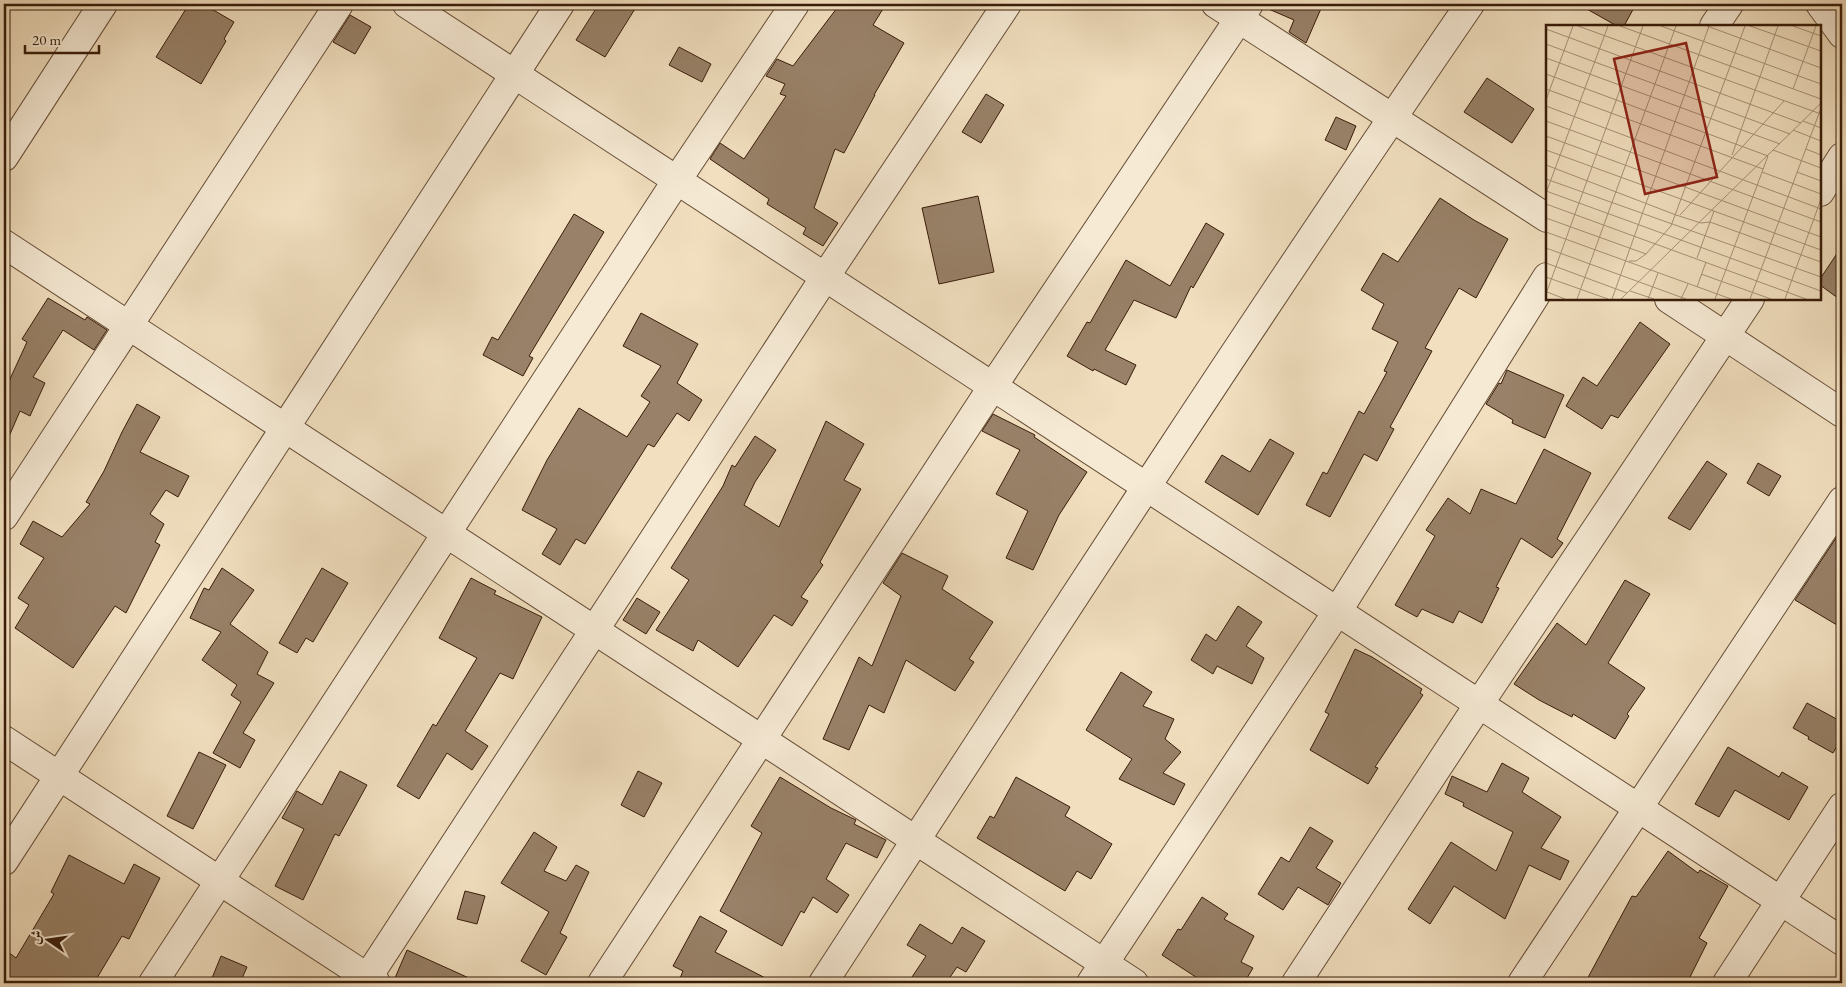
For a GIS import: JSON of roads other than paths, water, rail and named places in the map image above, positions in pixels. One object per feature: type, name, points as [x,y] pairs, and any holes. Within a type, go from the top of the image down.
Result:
[{"type":"street","points":[[4,157],[103,4]]},
{"type":"street","points":[[4,516],[338,4]]},
{"type":"street","points":[[407,4],[1842,941]]},
{"type":"street","points":[[4,861],[560,4]]},
{"type":"street","points":[[153,983],[677,180],[795,4]]},
{"type":"street","points":[[4,740],[369,981],[594,630],[825,277],[1007,4]]},
{"type":"street","points":[[1216,4],[1244,11],[1392,118],[1546,217]]},
{"type":"street","points":[[823,983],[1146,487],[1470,4]]},
{"type":"street","points":[[1715,25],[1729,4]]},
{"type":"street","points":[[1820,4],[1842,34]]},
{"type":"street","points":[[602,983],[993,386],[1244,11]]},
{"type":"street","points":[[1821,190],[1842,157]]},
{"type":"street","points":[[4,244],[916,840],[1098,973],[1134,983]]},
{"type":"street","points":[[1098,973],[1337,612],[1546,279]]},
{"type":"street","points":[[1670,300],[1842,413]]},
{"type":"street","points":[[1296,983],[1479,704],[1749,300]]},
{"type":"street","points":[[1522,983],[1842,501]]},
{"type":"street","points":[[1727,983],[1842,807]]}]
